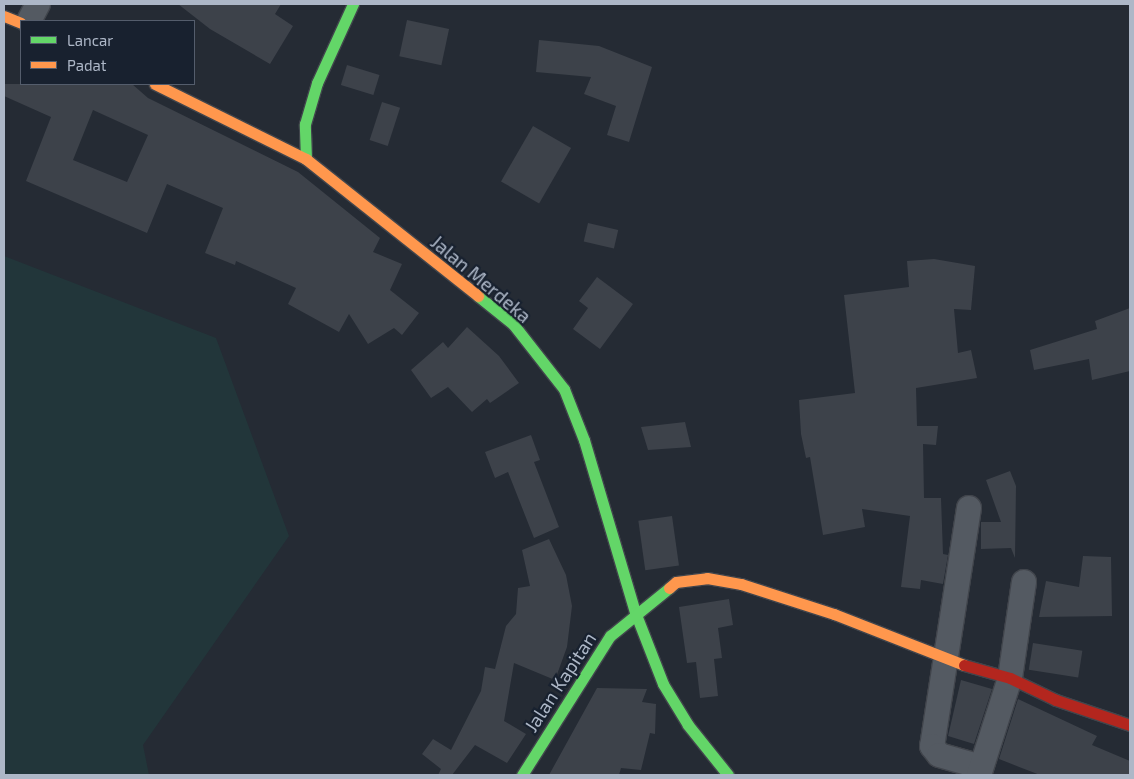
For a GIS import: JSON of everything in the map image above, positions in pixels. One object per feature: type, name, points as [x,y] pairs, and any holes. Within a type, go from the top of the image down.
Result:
[{"type":"street","points":[[30,20],[38,4]]},
{"type":"street","points":[[306,159],[305,124],[317,83],[353,4]]},
{"type":"street","points":[[4,16],[20,23]]},
{"type":"street","name":"Jalan Merdeka","points":[[157,85],[306,159],[512,324],[564,389],[584,440],[634,612],[663,684],[688,725],[728,775]]},
{"type":"street","points":[[969,508],[948,660],[932,746],[939,755],[980,771],[1010,678],[1024,582]]},
{"type":"street","name":"Jalan Kapitan","points":[[522,775],[610,636],[634,612],[676,582],[707,578],[741,584],[834,614],[948,660],[1010,678],[1056,700],[1130,725]]},
{"type":"green space","points":[[4,256],[216,338],[289,536],[143,745],[149,775],[4,775]]},
{"type":"building","points":[[178,4],[281,4],[275,14],[293,26],[270,64],[210,29]]},
{"type":"building","points":[[407,20],[449,29],[441,65],[399,56]]},
{"type":"building","points":[[539,40],[599,46],[652,67],[629,142],[607,135],[616,106],[584,94],[591,77],[536,72]]},
{"type":"building","points":[[347,65],[380,75],[373,95],[341,85]]},
{"type":"building","points":[[4,84],[133,85],[148,98],[298,172],[380,238],[373,252],[402,264],[390,290],[419,313],[402,335],[394,328],[368,344],[349,314],[339,332],[288,304],[296,288],[236,261],[235,265],[205,253],[223,208],[167,184],[147,233],[26,181],[51,117],[4,96]],"holes":[[[93,110],[148,135],[127,182],[73,160]]]},
{"type":"building","points":[[382,102],[400,108],[388,146],[370,140]]},
{"type":"building","points":[[533,126],[571,148],[539,203],[501,181]]},
{"type":"building","points":[[588,223],[618,230],[614,248],[584,242]]},
{"type":"building","points":[[934,259],[975,266],[971,310],[954,309],[958,353],[971,350],[977,378],[916,388],[917,426],[938,426],[936,445],[923,444],[924,498],[941,498],[943,554],[948,555],[943,584],[921,580],[920,589],[901,587],[910,516],[862,509],[865,527],[823,535],[810,457],[806,458],[801,434],[799,400],[855,393],[844,295],[909,287],[907,261]]},
{"type":"building","points":[[597,277],[633,304],[600,349],[573,329],[588,308],[579,301]]},
{"type":"building","points":[[1130,308],[1130,371],[1092,380],[1089,359],[1034,370],[1030,350],[1097,329],[1095,321]]},
{"type":"building","points":[[467,327],[499,356],[519,383],[490,403],[487,399],[472,412],[448,387],[431,398],[411,370],[443,342],[448,348]]},
{"type":"building","points":[[685,422],[691,447],[648,450],[641,427]]},
{"type":"building","points":[[531,435],[540,460],[534,462],[559,527],[534,538],[508,472],[495,478],[485,452]]},
{"type":"building","points":[[1010,471],[1016,486],[1015,558],[1011,548],[981,549],[981,522],[1001,522],[986,480]]},
{"type":"building","points":[[672,516],[679,566],[645,570],[638,521]]},
{"type":"building","points":[[549,539],[566,575],[572,606],[567,647],[555,680],[514,663],[504,721],[526,734],[507,763],[475,745],[452,775],[438,775],[441,769],[422,754],[433,739],[451,750],[481,691],[485,667],[495,669],[506,626],[516,614],[518,588],[530,586],[522,550]]},
{"type":"building","points":[[1083,556],[1111,557],[1112,616],[1039,617],[1046,581],[1079,587]]},
{"type":"building","points":[[729,599],[733,625],[718,628],[722,658],[714,659],[718,696],[700,698],[696,662],[687,663],[679,607]]},
{"type":"building","points":[[1033,643],[1082,651],[1078,677],[1029,670]]},
{"type":"building","points":[[961,680],[992,689],[974,744],[948,736]]},
{"type":"building","points":[[597,688],[647,689],[642,702],[656,704],[655,734],[650,733],[641,770],[621,768],[619,775],[549,775]]},
{"type":"building","points":[[1018,699],[1097,736],[1092,745],[1130,761],[1130,775],[1040,775],[999,759]]},
{"type":"traffic: fast","points":[[306,159],[305,124],[317,83],[353,4]]},
{"type":"traffic: fast","points":[[478,296],[513,324],[564,389],[584,440],[635,612],[663,684],[688,725],[728,775]]},
{"type":"traffic: fast","points":[[522,775],[610,636],[669,588]]},
{"type":"traffic: slow","points":[[4,16],[20,23]]},
{"type":"traffic: slow","points":[[157,85],[306,159],[478,296]]},
{"type":"traffic: slow","points":[[669,588],[676,582],[707,578],[741,584],[834,614],[964,665]]},
{"type":"traffic: jam","points":[[964,665],[1010,678],[1056,700],[1130,725]]}]
